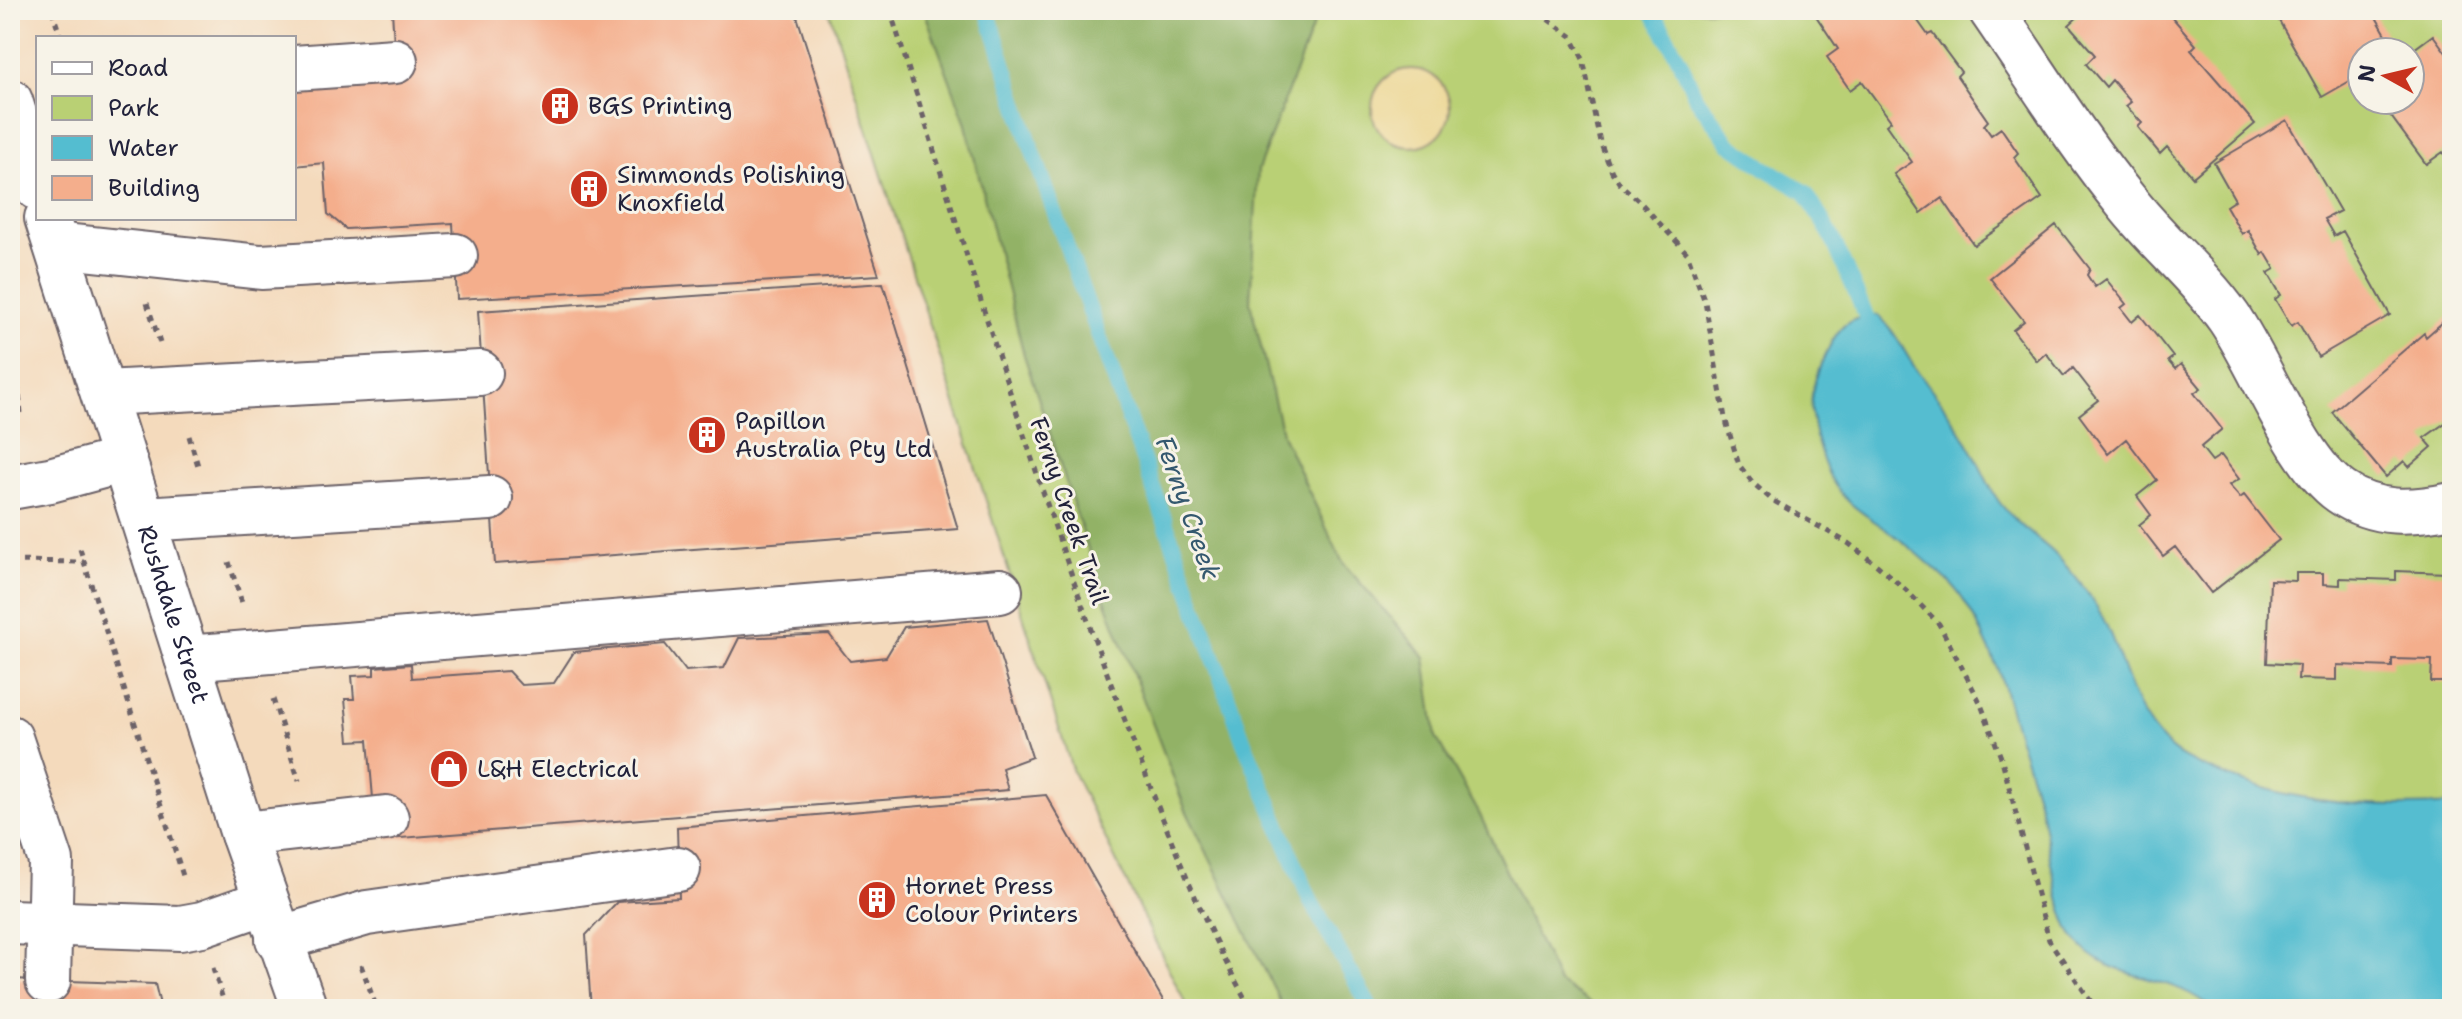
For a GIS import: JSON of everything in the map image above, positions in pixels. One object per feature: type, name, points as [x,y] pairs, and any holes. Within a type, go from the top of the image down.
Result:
[{"type":"street","points":[[1991,10],[2105,176],[2230,319],[2296,436],[2323,476],[2356,501],[2392,512],[2452,505]]},
{"type":"street","points":[[296,68],[395,61]]},
{"type":"street","points":[[10,88],[36,86]]},
{"type":"street","points":[[10,101],[36,182]]},
{"type":"street","points":[[52,232],[261,267],[455,256]]},
{"type":"street","name":"Rushdale Street","points":[[52,232],[243,834],[305,1009]]},
{"type":"street","points":[[104,393],[480,373]]},
{"type":"street","points":[[10,487],[61,478],[124,460]]},
{"type":"street","points":[[144,519],[490,498]]},
{"type":"street","points":[[187,658],[1000,591]]},
{"type":"street","points":[[10,738],[51,861],[30,923],[48,981]]},
{"type":"street","points":[[243,834],[386,818]]},
{"type":"street","points":[[30,923],[180,928],[272,921],[367,913],[678,869]]},
{"type":"path","points":[[52,10],[60,36]]},
{"type":"path","name":"Ferny Creek Trail","points":[[890,10],[1011,396],[1084,614],[1167,830],[1220,955],[1251,1009]]},
{"type":"path","points":[[1526,10],[1546,18],[1571,36],[1583,59],[1600,142],[1612,172],[1687,253],[1705,302],[1725,418],[1739,465],[1772,500],[1848,543],[1878,566],[1939,624],[1980,702],[2002,760],[2020,818],[2040,914],[2049,940],[2096,1009]]},
{"type":"path","points":[[10,337],[21,410],[10,410]]},
{"type":"path","points":[[80,549],[226,1009]]},
{"type":"path","points":[[10,561],[84,562]]},
{"type":"green space","points":[[829,10],[2452,10],[2452,1009],[1188,1009],[1073,772]]},
{"type":"green space","points":[[924,10],[1319,10],[1258,170],[1250,302],[1283,437],[1343,563],[1425,657],[1436,737],[1479,813],[1558,982],[1600,1009],[1284,1009],[1185,808],[1104,597],[1024,355],[965,121]]},
{"type":"sand","points":[[1411,69],[1426,72],[1438,81],[1447,93],[1450,108],[1447,123],[1438,135],[1426,144],[1411,147],[1396,144],[1384,135],[1375,123],[1372,108],[1375,93],[1384,81],[1396,72]]},
{"type":"water","points":[[1878,315],[1958,428],[2000,503],[2059,558],[2090,597],[2104,621],[2142,712],[2171,749],[2188,760],[2242,782],[2300,797],[2391,806],[2452,804],[2452,1009],[2212,1009],[2179,988],[2106,964],[2089,954],[2075,939],[2063,912],[2039,804],[2004,687],[1975,621],[1948,581],[1842,495],[1824,464],[1811,405],[1820,367],[1844,325],[1858,318]]},
{"type":"building","points":[[392,10],[795,10],[879,275],[457,299],[453,223],[346,229],[328,214],[324,163],[296,166],[296,87],[396,79]]},
{"type":"building","points":[[1812,10],[1923,10],[1927,15],[1918,21],[1928,35],[1932,33],[1961,72],[1957,76],[1988,121],[1984,125],[1991,135],[2001,128],[2018,153],[2014,157],[2042,198],[1974,245],[1942,198],[1921,213],[1894,174],[1912,162],[1886,125],[1891,121],[1862,81],[1850,90],[1827,57],[1838,49]]},
{"type":"building","points":[[2085,10],[2166,10],[2196,45],[2191,50],[2255,124],[2193,177],[2167,147],[2160,154],[2138,127],[2142,123],[2126,106],[2131,102],[2112,80],[2106,87],[2086,64],[2095,55],[2069,25]]},
{"type":"building","points":[[2273,10],[2383,10],[2376,17],[2387,36],[2346,36],[2346,83],[2322,97]]},
{"type":"building","points":[[2433,35],[2452,61],[2452,163],[2443,152],[2426,164],[2391,116],[2426,116],[2426,40]]},
{"type":"building","points":[[2287,120],[2340,211],[2324,219],[2334,236],[2343,231],[2390,315],[2318,357],[2298,322],[2291,326],[2275,299],[2281,295],[2268,273],[2275,269],[2265,252],[2262,255],[2248,230],[2242,234],[2226,206],[2235,200],[2214,163]]},
{"type":"building","points":[[2056,225],[2090,269],[2087,275],[2095,287],[2106,279],[2126,304],[2121,308],[2132,322],[2140,315],[2173,357],[2168,361],[2175,369],[2181,364],[2201,388],[2194,393],[2222,429],[2201,447],[2212,461],[2221,455],[2239,479],[2229,485],[2240,498],[2244,495],[2279,540],[2211,593],[2175,547],[2163,556],[2139,525],[2151,515],[2137,496],[2157,480],[2126,439],[2108,454],[2079,415],[2098,400],[2073,368],[2064,376],[2046,353],[2037,361],[2013,330],[2024,321],[1990,278]]},
{"type":"building","name":"Papillon Australia Pty Ltd","points":[[883,283],[958,529],[495,564],[478,311]]},
{"type":"building","points":[[2452,314],[2452,418],[2424,438],[2432,447],[2409,467],[2404,461],[2386,477],[2332,412],[2424,333],[2426,337]]},
{"type":"building","points":[[2396,571],[2447,573],[2447,579],[2452,579],[2452,682],[2431,682],[2432,660],[2392,659],[2392,667],[2337,665],[2337,680],[2298,679],[2299,665],[2267,663],[2270,580],[2296,581],[2296,573],[2323,573],[2323,584],[2340,585],[2340,578],[2396,580]]},
{"type":"building","points":[[988,619],[1032,757],[1002,768],[1008,790],[388,839],[373,798],[368,740],[349,741],[345,699],[354,699],[352,676],[374,675],[374,667],[411,664],[412,678],[508,671],[521,685],[554,683],[574,652],[665,644],[686,671],[724,668],[739,638],[829,634],[850,661],[886,657],[904,627]]},
{"type":"building","name":"Hornet Press Colour Printers","points":[[1046,795],[1168,1009],[591,1009],[586,935],[617,902],[679,898],[677,827]]},
{"type":"building","points":[[10,979],[155,984],[161,1009],[10,1009]]},
{"type":"waterway","name":"Ferny Creek","points":[[987,10],[1032,149],[1244,742],[1311,902],[1371,1009]]},
{"type":"waterway","points":[[1652,10],[1695,96],[1729,143],[1805,192],[1831,235],[1866,316]]},
{"type":"place","name":"BGS Printing","points":[[560,106]]},
{"type":"place","name":"Simmonds Polishing Knoxfield","points":[[589,189]]},
{"type":"place","name":"Papillon Australia Pty Ltd","points":[[707,435]]},
{"type":"place","name":"L&H Electrical","points":[[449,769]]},
{"type":"place","name":"Hornet Press Colour Printers","points":[[877,900]]}]
